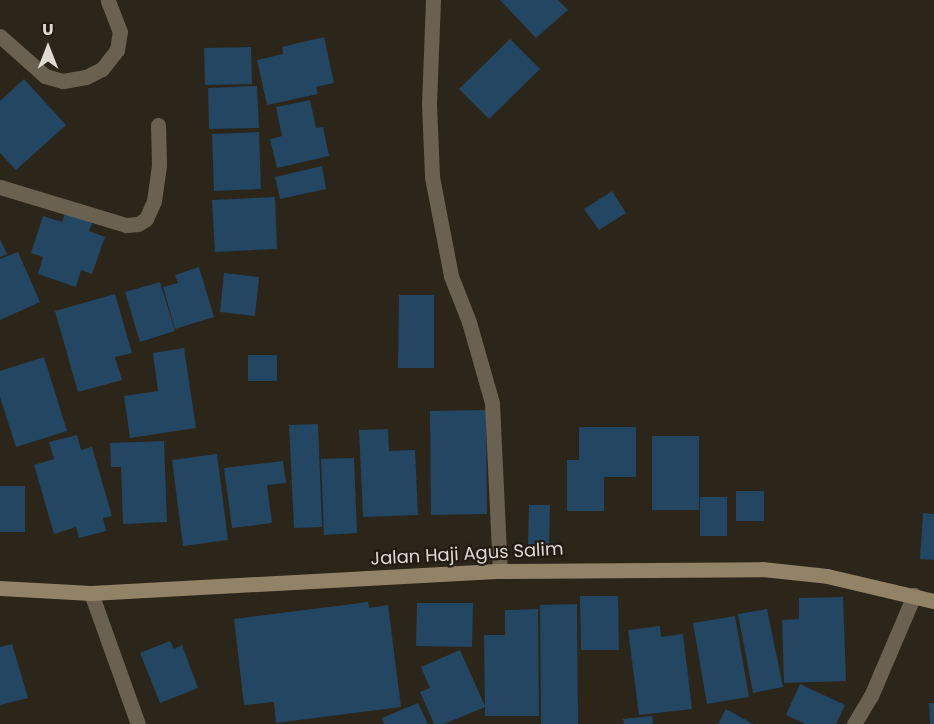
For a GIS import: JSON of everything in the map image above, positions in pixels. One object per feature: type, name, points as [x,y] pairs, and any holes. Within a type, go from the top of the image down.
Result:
[{"type":"main road","name":"Jalan Haji Agus Salim","points":[[0,588],[91,593],[500,571],[762,569],[826,576],[934,601]]},
{"type":"street","points":[[0,36],[45,76],[63,81],[86,77],[102,69],[117,50],[119,26],[108,0]]},
{"type":"street","points":[[434,0],[429,104],[432,177],[451,276],[469,322],[492,403],[500,571]]},
{"type":"street","points":[[0,187],[126,225],[138,224],[146,219],[153,201],[159,165],[158,125]]},
{"type":"street","points":[[91,593],[138,724]]},
{"type":"street","points":[[854,724],[871,696],[914,595]]},
{"type":"building","points":[[500,0],[558,0],[568,10],[536,38]]},
{"type":"building","points":[[324,37],[334,83],[316,87],[318,94],[267,105],[257,60],[283,54],[282,47]]},
{"type":"building","points":[[510,39],[540,69],[489,119],[459,89]]},
{"type":"building","points":[[251,47],[252,84],[205,85],[204,48]]},
{"type":"building","points":[[24,79],[66,125],[16,170],[0,153],[0,101]]},
{"type":"building","points":[[257,86],[259,128],[209,129],[208,88]]},
{"type":"building","points":[[310,100],[316,128],[323,127],[329,156],[277,168],[270,139],[282,136],[276,107]]},
{"type":"building","points":[[259,132],[261,189],[214,191],[212,134]]},
{"type":"building","points":[[322,166],[326,189],[280,199],[275,177]]},
{"type":"building","points":[[612,191],[626,213],[599,230],[584,209]]},
{"type":"building","points":[[275,197],[277,249],[215,252],[212,200]]},
{"type":"building","points":[[65,213],[93,222],[89,231],[105,237],[92,274],[81,270],[76,287],[38,274],[43,257],[31,253],[43,216],[62,222]]},
{"type":"building","points":[[0,239],[7,254],[0,257]]},
{"type":"building","points":[[18,252],[40,302],[0,320],[0,259]]},
{"type":"building","points":[[199,267],[214,317],[175,329],[163,287],[178,283],[175,275]]},
{"type":"building","points":[[224,273],[259,277],[255,316],[220,312]]},
{"type":"building","points":[[160,282],[175,331],[140,342],[125,292]]},
{"type":"building","points":[[115,294],[132,353],[115,357],[122,380],[78,392],[55,311]]},
{"type":"building","points":[[399,295],[434,295],[434,368],[398,368]]},
{"type":"building","points":[[184,348],[196,428],[130,438],[124,396],[158,391],[153,353]]},
{"type":"building","points":[[248,355],[277,355],[277,381],[248,381]]},
{"type":"building","points":[[44,357],[67,431],[16,447],[0,397],[0,371]]},
{"type":"building","points":[[486,410],[487,514],[431,515],[430,411]]},
{"type":"building","points":[[318,424],[322,527],[294,528],[289,425]]},
{"type":"building","points":[[579,427],[636,427],[636,477],[604,477],[604,511],[567,511],[567,460],[579,460]]},
{"type":"building","points":[[388,429],[389,451],[415,450],[418,515],[363,517],[359,430]]},
{"type":"building","points":[[77,435],[81,450],[92,447],[112,516],[103,518],[106,531],[79,538],[76,527],[54,534],[34,465],[54,459],[49,442]]},
{"type":"building","points":[[652,436],[699,436],[699,510],[652,510]]},
{"type":"building","points":[[164,441],[167,522],[123,524],[121,467],[111,467],[110,443]]},
{"type":"building","points":[[217,454],[228,540],[183,546],[172,460]]},
{"type":"building","points":[[354,458],[357,533],[324,535],[321,459]]},
{"type":"building","points":[[283,461],[286,483],[267,485],[272,523],[232,528],[224,468]]},
{"type":"building","points":[[0,486],[25,486],[25,532],[0,532]]},
{"type":"building","points":[[736,491],[764,491],[764,521],[736,521]]},
{"type":"building","points":[[700,497],[727,497],[727,536],[700,536]]},
{"type":"building","points":[[529,505],[550,505],[549,546],[528,546]]},
{"type":"building","points":[[923,513],[934,514],[934,560],[920,559]]},
{"type":"building","points":[[580,596],[618,596],[619,650],[581,650]]},
{"type":"building","points":[[843,597],[846,681],[784,683],[782,620],[799,619],[799,598]]},
{"type":"building","points":[[368,602],[369,608],[388,605],[401,707],[276,723],[274,702],[244,705],[234,619]]},
{"type":"building","points":[[417,603],[473,603],[472,647],[416,646]]},
{"type":"building","points":[[577,604],[578,724],[541,724],[540,605]]},
{"type":"building","points":[[538,609],[539,716],[485,716],[485,707],[444,724],[434,724],[420,692],[430,688],[421,667],[460,650],[485,706],[484,635],[505,635],[505,610]]},
{"type":"building","points":[[767,609],[783,687],[753,693],[738,614]]},
{"type":"building","points":[[735,616],[749,697],[707,704],[693,623]]},
{"type":"building","points":[[660,626],[661,637],[683,634],[692,709],[639,715],[628,630]]},
{"type":"building","points":[[170,641],[174,649],[182,645],[198,688],[160,703],[140,653]]},
{"type":"building","points":[[12,644],[28,698],[0,705],[0,647]]},
{"type":"building","points":[[800,684],[845,705],[836,724],[805,724],[786,715]]},
{"type":"building","points":[[418,703],[428,724],[384,724],[382,718]]},
{"type":"building","points":[[929,703],[934,703],[934,724],[930,724]]},
{"type":"building","points":[[726,709],[753,724],[718,724]]},
{"type":"building","points":[[652,716],[653,724],[624,724],[623,719]]}]
